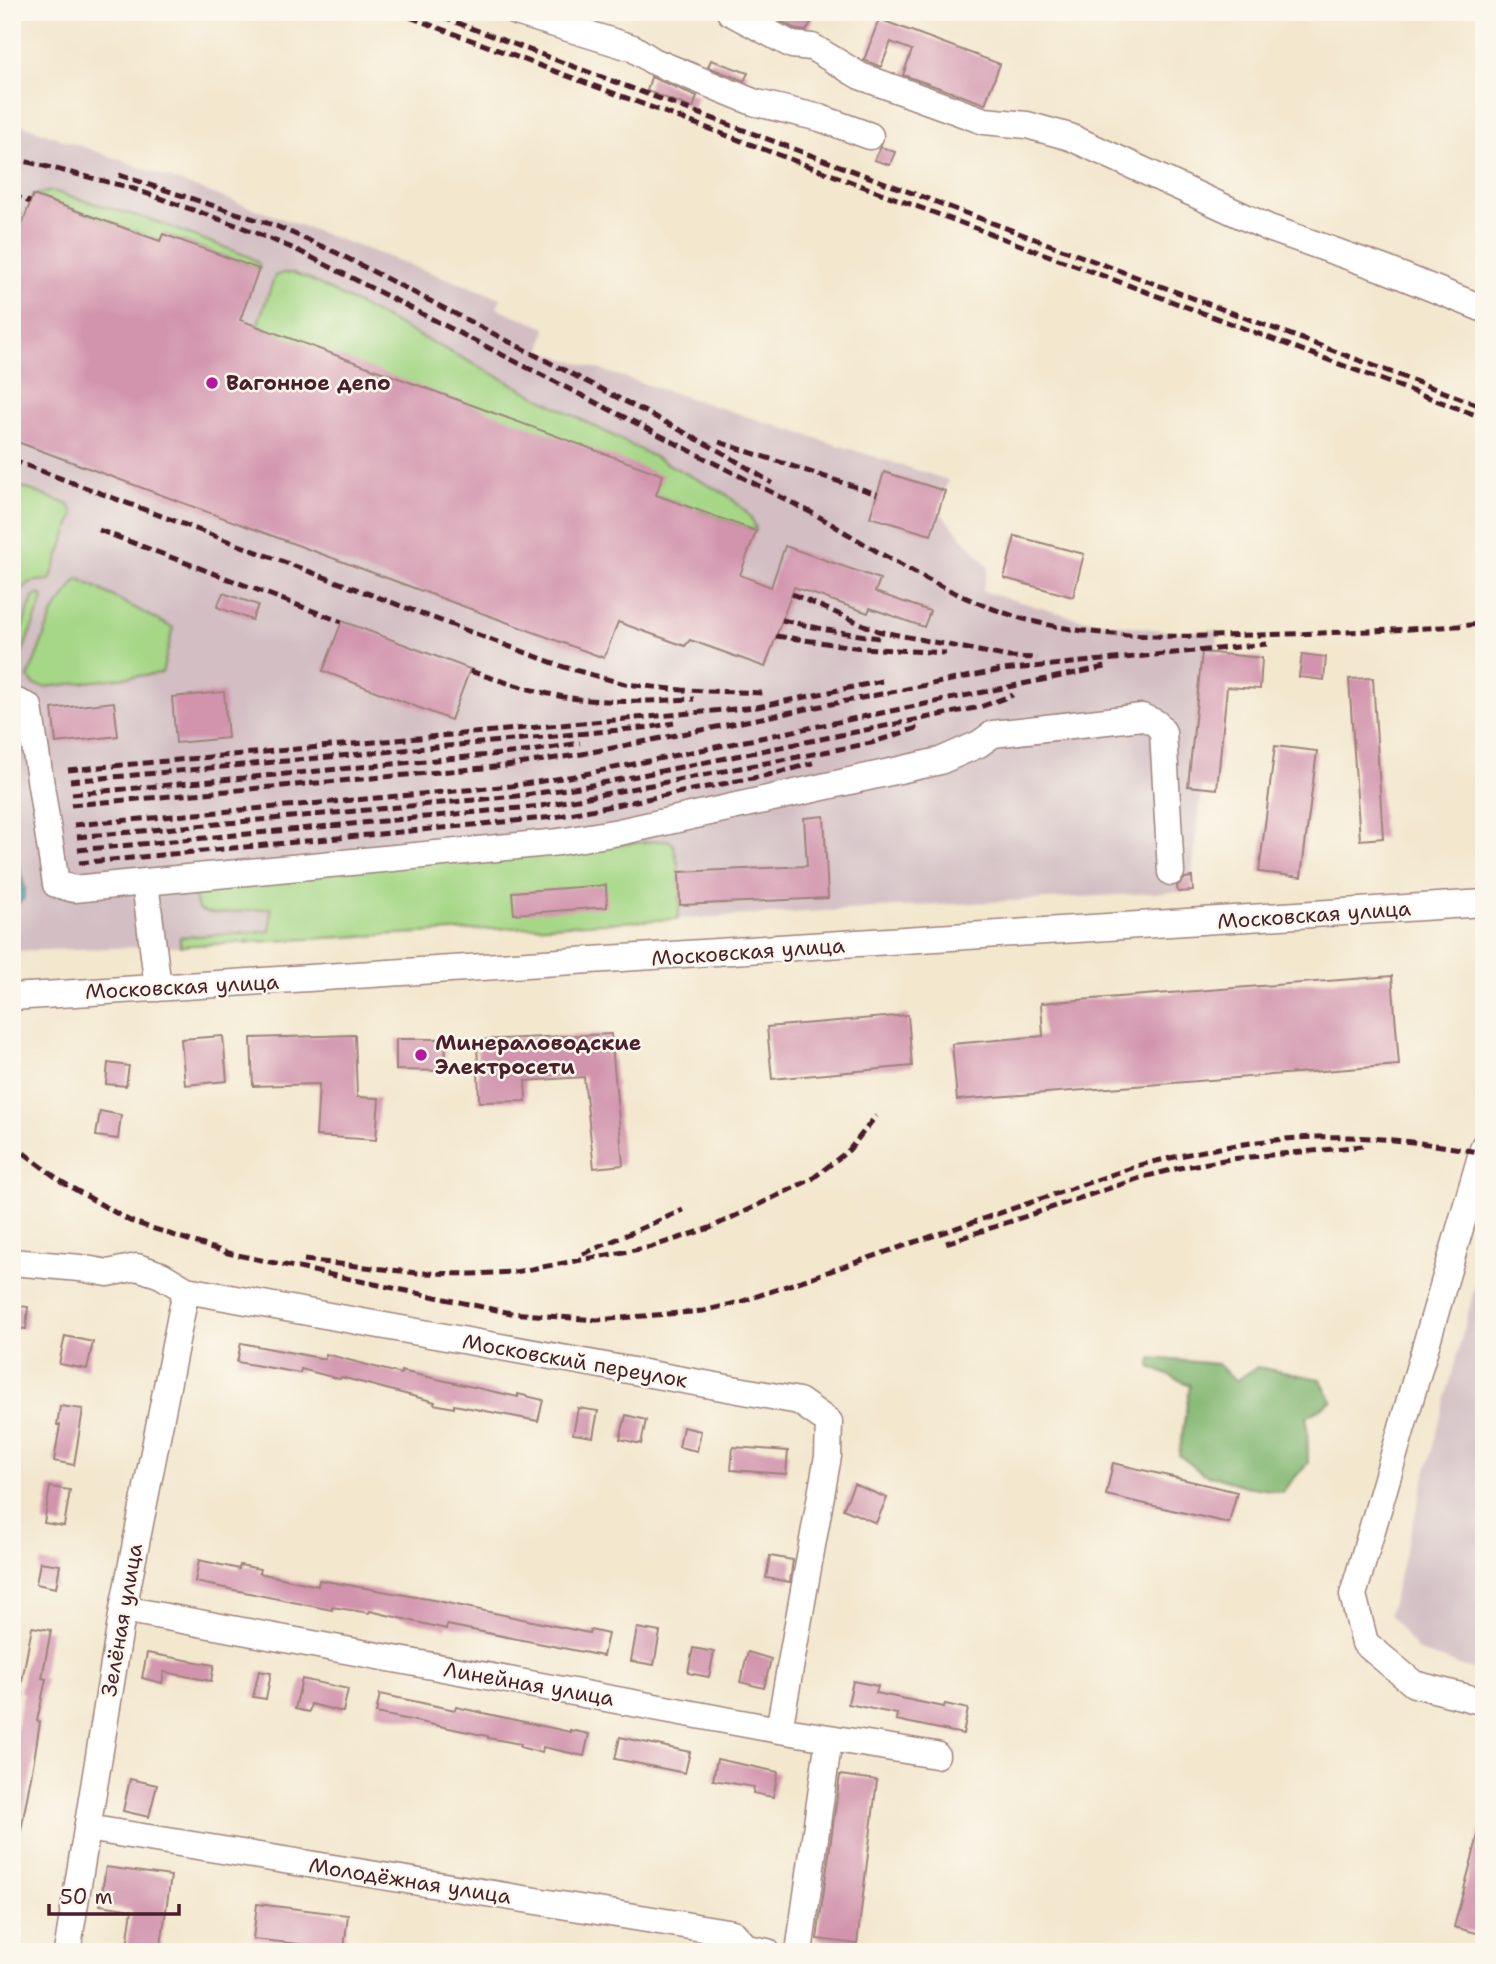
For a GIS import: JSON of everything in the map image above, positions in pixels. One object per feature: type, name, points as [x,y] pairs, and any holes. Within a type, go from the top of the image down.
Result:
[{"type":"street","points":[[516,12],[633,48],[653,61],[753,102],[820,118],[870,136]]},
{"type":"street","points":[[730,12],[792,45],[812,47],[860,76],[984,121],[1027,125],[1070,137],[1269,228],[1387,270],[1484,309]]},
{"type":"street","points":[[12,700],[29,707],[56,884],[74,889],[559,842],[619,832],[940,761],[979,744],[993,734],[1142,717],[1156,723],[1163,732],[1171,872]]},
{"type":"street","points":[[145,882],[158,988]]},
{"type":"street","name":"Московская улица","points":[[12,997],[1484,904]]},
{"type":"street","points":[[1484,1146],[1353,1595],[1365,1643],[1404,1676],[1414,1684],[1484,1702]]},
{"type":"street","name":"Московский переулок","points":[[12,1262],[108,1273],[136,1267],[161,1275],[186,1290],[799,1401],[829,1422],[828,1456],[779,1730]]},
{"type":"street","name":"Зелёная улица","points":[[67,1952],[123,1609],[186,1290]]},
{"type":"street","name":"Линейная улица","points":[[123,1609],[779,1730],[936,1755]]},
{"type":"street","points":[[799,1952],[830,1738]]},
{"type":"street","name":"Молодёжная улица","points":[[86,1828],[733,1933],[747,1948],[767,1952]]},
{"type":"shaded area","points":[[12,121],[501,298],[497,308],[546,328],[541,351],[948,480],[939,511],[989,567],[982,591],[1080,619],[1174,632],[1217,630],[1218,654],[1230,655],[1202,788],[1192,877],[1193,891],[180,946],[12,951]]},
{"type":"shaded area","points":[[1484,1252],[1484,1674],[1418,1651],[1389,1614]]},
{"type":"green space","points":[[52,191],[157,222],[250,257],[259,264],[259,269],[164,234],[160,241],[33,195]]},
{"type":"green space","points":[[283,273],[307,278],[726,494],[749,515],[756,531],[656,495],[257,326],[275,276]]},
{"type":"green space","points":[[12,483],[69,505],[74,514],[50,580],[27,584],[15,604],[12,603]]},
{"type":"green space","points":[[78,578],[173,628],[162,673],[45,687],[35,685],[28,678],[53,613]]},
{"type":"green space","points":[[39,594],[43,596],[42,602],[12,679],[12,655],[33,598]]},
{"type":"green space","points":[[668,840],[673,844],[679,872],[678,919],[180,946],[180,937],[270,931],[271,908],[217,913],[200,910],[195,896],[208,882]]},
{"type":"green space","points":[[1151,1358],[1218,1364],[1235,1381],[1257,1367],[1320,1379],[1332,1401],[1307,1417],[1308,1463],[1282,1492],[1245,1486],[1202,1473],[1179,1455],[1190,1385],[1150,1367]]},
{"type":"water","points":[[12,841],[25,889],[23,900],[12,907]]},
{"type":"building","points":[[764,12],[800,12],[813,19],[806,31],[797,30]]},
{"type":"building","points":[[879,19],[1000,64],[985,104],[903,75],[912,50],[891,42],[881,67],[864,60]]},
{"type":"building","points":[[711,60],[748,73],[744,81],[708,67]]},
{"type":"building","points":[[651,77],[697,96],[693,108],[647,91]]},
{"type":"building","points":[[881,147],[895,152],[890,165],[874,160]]},
{"type":"building","name":"Вагонное депо","points":[[33,195],[160,241],[163,234],[259,269],[240,320],[663,475],[656,495],[756,531],[740,575],[771,587],[785,546],[880,579],[875,592],[930,611],[924,627],[870,608],[868,613],[794,587],[765,667],[690,640],[685,646],[618,622],[604,658],[12,440],[12,251]]},
{"type":"building","points":[[884,472],[945,491],[931,535],[870,517]]},
{"type":"building","points":[[1015,536],[1084,554],[1073,597],[1004,578]]},
{"type":"building","points":[[223,593],[258,605],[252,620],[217,607]]},
{"type":"building","points":[[342,621],[470,669],[451,720],[323,671]]},
{"type":"building","points":[[1202,652],[1262,658],[1260,689],[1227,687],[1217,789],[1188,786]]},
{"type":"building","points":[[1302,654],[1326,657],[1324,680],[1299,677]]},
{"type":"building","points":[[1373,678],[1383,838],[1360,840],[1349,679]]},
{"type":"building","points":[[224,692],[228,738],[176,743],[172,697]]},
{"type":"building","points":[[114,702],[118,736],[56,743],[52,709]]},
{"type":"building","points":[[1275,746],[1317,751],[1301,877],[1259,872]]},
{"type":"building","points":[[824,816],[828,898],[680,905],[679,872],[807,866],[804,818]]},
{"type":"building","points":[[1192,877],[1193,891],[1178,892],[1177,886],[1185,878]]},
{"type":"building","points":[[606,885],[607,907],[514,914],[512,892]]},
{"type":"building","points":[[1392,976],[1399,1065],[957,1100],[952,1044],[1043,1036],[1041,1003]]},
{"type":"building","points":[[908,1015],[912,1066],[772,1079],[767,1027]]},
{"type":"building","points":[[611,1034],[623,1165],[594,1168],[584,1077],[525,1081],[526,1101],[479,1102],[477,1040]]},
{"type":"building","points":[[355,1035],[357,1097],[379,1098],[376,1140],[316,1136],[319,1084],[253,1086],[251,1038]]},
{"type":"building","points":[[223,1036],[227,1081],[185,1085],[181,1039]]},
{"type":"building","name":"Минераловодские Электросети","points":[[396,1039],[446,1039],[445,1071],[396,1070]]},
{"type":"building","points":[[108,1063],[129,1066],[126,1086],[106,1084]]},
{"type":"building","points":[[100,1111],[121,1115],[118,1139],[96,1136]]},
{"type":"building","points":[[12,1305],[28,1307],[26,1329],[12,1328]]},
{"type":"building","points":[[65,1336],[93,1342],[87,1369],[59,1364]]},
{"type":"building","points":[[241,1343],[325,1359],[326,1354],[401,1374],[401,1371],[543,1400],[538,1421],[454,1405],[454,1408],[341,1377],[340,1379],[301,1369],[300,1373],[237,1362]]},
{"type":"building","points":[[60,1406],[83,1409],[74,1465],[54,1461]]},
{"type":"building","points":[[578,1408],[598,1411],[593,1437],[573,1434]]},
{"type":"building","points":[[626,1415],[646,1420],[641,1444],[620,1439]]},
{"type":"building","points":[[683,1427],[701,1431],[697,1451],[679,1447]]},
{"type":"building","points":[[733,1447],[788,1451],[786,1474],[731,1470]]},
{"type":"building","points":[[1113,1463],[1237,1492],[1229,1523],[1106,1495]]},
{"type":"building","points":[[854,1484],[887,1498],[876,1523],[843,1509]]},
{"type":"building","points":[[50,1487],[70,1490],[64,1526],[44,1523]]},
{"type":"building","points":[[770,1556],[793,1560],[790,1582],[766,1578]]},
{"type":"building","points":[[199,1560],[239,1569],[240,1565],[260,1569],[259,1573],[318,1586],[319,1580],[433,1600],[589,1633],[590,1630],[608,1634],[603,1656],[447,1625],[446,1629],[370,1611],[332,1607],[332,1610],[195,1582]]},
{"type":"building","points":[[40,1562],[60,1565],[56,1588],[36,1584]]},
{"type":"building","points":[[32,1627],[51,1630],[42,1678],[46,1679],[37,1721],[40,1722],[20,1836],[12,1835],[12,1751]]},
{"type":"building","points":[[637,1628],[660,1632],[654,1665],[631,1661]]},
{"type":"building","points":[[693,1648],[714,1652],[709,1677],[688,1673]]},
{"type":"building","points":[[748,1652],[771,1659],[764,1688],[740,1682]]},
{"type":"building","points":[[147,1653],[214,1665],[211,1681],[164,1672],[162,1683],[142,1678]]},
{"type":"building","points":[[259,1671],[271,1673],[266,1699],[253,1697]]},
{"type":"building","points":[[302,1679],[348,1689],[343,1712],[311,1704],[309,1712],[295,1709]]},
{"type":"building","points":[[853,1681],[878,1686],[876,1693],[944,1707],[945,1704],[968,1709],[963,1734],[896,1720],[897,1714],[848,1704]]},
{"type":"building","points":[[380,1694],[589,1734],[584,1756],[543,1747],[542,1753],[520,1747],[521,1744],[488,1736],[376,1713]]},
{"type":"building","points":[[620,1737],[690,1752],[685,1773],[615,1759]]},
{"type":"building","points":[[717,1759],[778,1772],[773,1797],[753,1793],[754,1787],[713,1780]]},
{"type":"building","points":[[840,1775],[877,1780],[857,1944],[817,1939]]},
{"type":"building","points":[[130,1779],[157,1785],[149,1817],[123,1811]]},
{"type":"building","points":[[1479,1832],[1484,1832],[1484,1935],[1454,1927]]},
{"type":"building","points":[[106,1867],[171,1876],[160,1952],[126,1952],[132,1910],[100,1905]]},
{"type":"building","points":[[257,1904],[348,1915],[344,1949],[253,1939]]},
{"type":"railway","points":[[396,12],[1484,418]]},
{"type":"railway","points":[[428,12],[1484,407]]},
{"type":"railway","points":[[12,158],[128,187],[244,228],[297,250],[818,516],[939,585],[1017,617],[1076,630],[1165,636],[1341,632],[1484,624]]},
{"type":"railway","points":[[119,175],[276,226],[337,253],[663,421],[772,483]]},
{"type":"railway","points":[[12,195],[30,202]]},
{"type":"railway","points":[[12,212],[25,217]]},
{"type":"railway","points":[[719,442],[877,494]]},
{"type":"railway","points":[[12,460],[564,667],[625,684],[682,690],[765,693]]},
{"type":"railway","points":[[99,530],[342,622]]},
{"type":"railway","points":[[792,594],[878,631],[1009,657],[1037,658]]},
{"type":"railway","points":[[782,620],[879,638]]},
{"type":"railway","points":[[776,636],[861,648],[946,653]]},
{"type":"railway","points":[[71,805],[506,766],[582,754],[1001,670],[1267,644]]},
{"type":"railway","points":[[74,825],[511,786],[575,776],[1110,666]]},
{"type":"railway","points":[[470,671],[564,697],[596,701],[694,699]]},
{"type":"railway","points":[[68,770],[757,707],[882,681]]},
{"type":"railway","points":[[77,837],[517,796],[587,786],[980,707],[1013,695]]},
{"type":"railway","points":[[70,781],[674,723]]},
{"type":"railway","points":[[78,850],[541,806],[871,743],[920,727]]},
{"type":"railway","points":[[72,794],[532,751],[580,743]]},
{"type":"railway","points":[[79,863],[555,817],[778,773],[813,763]]},
{"type":"railway","points":[[304,1260],[418,1273],[472,1274],[515,1272],[651,1247],[710,1228],[812,1179],[849,1150],[876,1116]]},
{"type":"railway","points":[[12,1144],[62,1182],[130,1221],[228,1253],[511,1313],[597,1320],[703,1311],[740,1302],[1140,1165],[1216,1149],[1294,1138],[1346,1137],[1415,1142],[1484,1153]]},
{"type":"railway","points":[[946,1243],[1140,1178],[1179,1168],[1230,1159],[1363,1146]]},
{"type":"railway","points":[[583,1254],[683,1210]]},
{"type":"place","name":"Вагонное депо","points":[[212,383]]},
{"type":"place","name":"Минераловодские Электросети","points":[[421,1055]]}]
